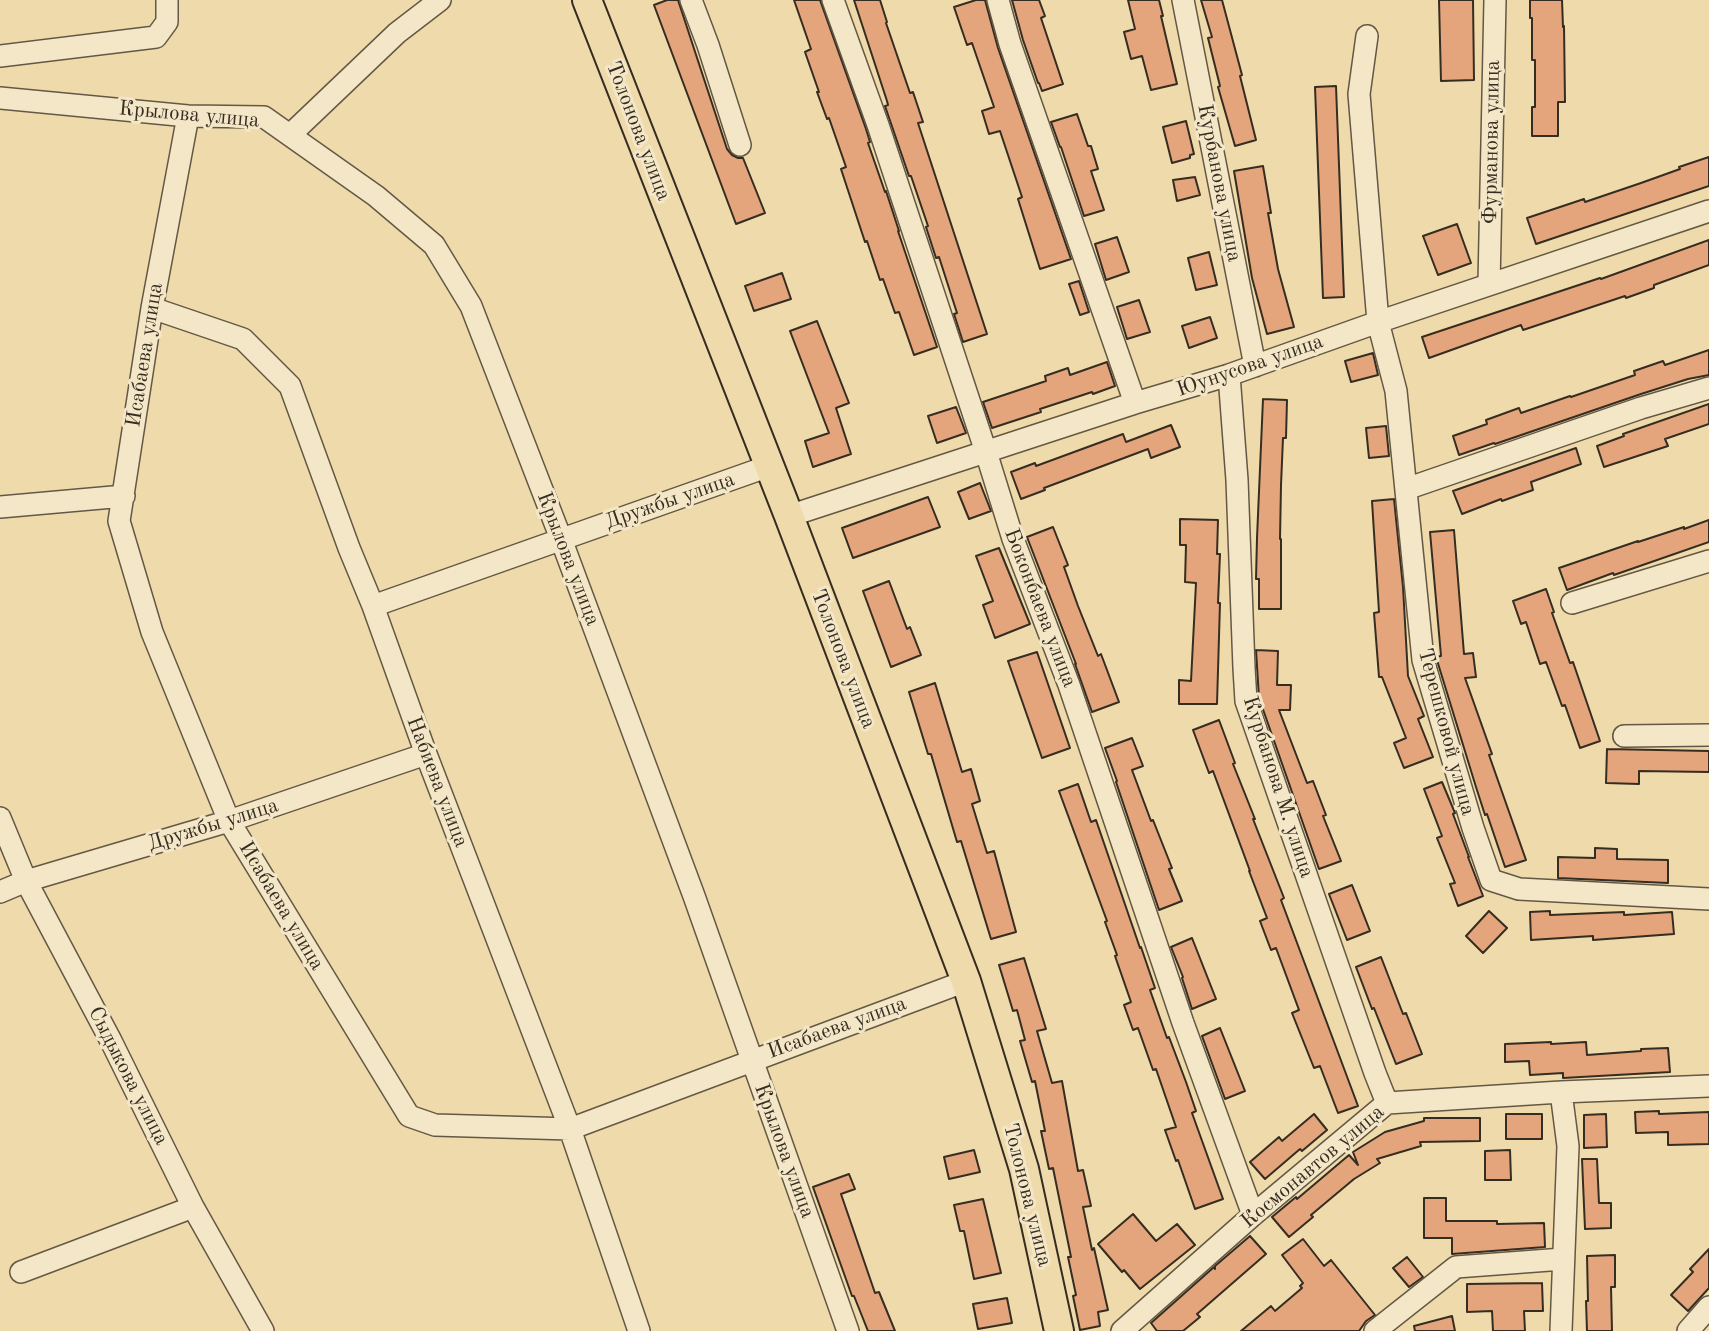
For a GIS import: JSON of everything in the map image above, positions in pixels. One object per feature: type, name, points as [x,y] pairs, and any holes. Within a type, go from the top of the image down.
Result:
[{"type":"main road","name":"Толонова улица","points":[[587,0],[789,516],[966,981],[1024,1169],[1059,1331]]},
{"type":"street","points":[[0,56],[156,37],[167,22],[167,0]]},
{"type":"street","points":[[290,135],[397,33],[440,0]]},
{"type":"street","points":[[691,0],[740,145]]},
{"type":"street","name":"Боконбаева улица","points":[[833,0],[878,125],[1013,539],[1069,685],[1183,1023],[1253,1215]]},
{"type":"street","points":[[998,0],[1010,44],[1135,403]]},
{"type":"street","name":"Курбанова улица","points":[[1182,0],[1255,366]]},
{"type":"street","name":"Фурманова улица","points":[[1489,284],[1495,0]]},
{"type":"street","name":"Терешковой улица","points":[[1367,36],[1359,93],[1378,322],[1396,391],[1423,660],[1491,880],[1519,889],[1709,899]]},
{"type":"street","name":"Крылова улица","points":[[0,97],[188,116],[264,117],[376,196],[435,245],[471,306],[561,540],[694,896],[848,1331]]},
{"type":"street","name":"Исабаева улица","points":[[188,116],[152,307],[119,521],[152,632],[229,821],[409,1116],[435,1125],[570,1129],[966,981]]},
{"type":"street","name":"Юунусова улица","points":[[789,516],[1135,403],[1229,376],[1378,322],[1709,211]]},
{"type":"street","name":"Набиева улица","points":[[152,307],[243,339],[289,386],[570,1129],[639,1331]]},
{"type":"street","name":"Курбанова М. улица","points":[[1229,376],[1237,480],[1246,701],[1387,1103]]},
{"type":"street","points":[[1406,489],[1641,408],[1709,388]]},
{"type":"street","name":"Дружбы улица","points":[[373,606],[769,466]]},
{"type":"street","points":[[0,507],[124,496]]},
{"type":"street","points":[[1572,603],[1709,561]]},
{"type":"street","points":[[1624,736],[1709,735]]},
{"type":"street","name":"Дружбы улица","points":[[0,892],[26,881],[229,821],[426,754]]},
{"type":"street","name":"Сыдыкова улица","points":[[0,818],[26,881],[111,1041],[193,1207],[263,1331]]},
{"type":"street","name":"Космонавтов улица","points":[[1122,1331],[1253,1215],[1387,1103],[1709,1086]]},
{"type":"street","points":[[1561,1092],[1569,1146],[1561,1331]]},
{"type":"street","points":[[21,1272],[193,1207]]},
{"type":"street","points":[[1375,1331],[1456,1267],[1563,1259]]},
{"type":"street","points":[[1688,1331],[1709,1307]]},
{"type":"building","points":[[667,0],[678,0],[727,149],[732,155],[743,158],[765,213],[736,224],[654,5]]},
{"type":"building","points":[[794,0],[820,0],[866,129],[870,142],[868,143],[937,347],[914,355],[899,312],[895,313],[883,279],[880,280],[841,169],[846,167],[817,92],[805,52],[811,49]]},
{"type":"building","points":[[854,0],[880,0],[910,93],[913,92],[923,122],[918,123],[987,334],[963,342],[954,314],[957,313],[885,106],[888,105],[887,101]]},
{"type":"building","points":[[985,0],[998,48],[1071,259],[1040,269],[1018,199],[1022,197],[1000,131],[989,134],[982,111],[994,107],[972,43],[967,45],[954,7]]},
{"type":"building","points":[[1012,0],[1039,0],[1045,16],[1041,18],[1063,84],[1042,91]]},
{"type":"building","points":[[1128,0],[1159,0],[1177,84],[1151,90],[1142,56],[1131,59],[1124,32],[1135,29]]},
{"type":"building","points":[[1201,0],[1222,0],[1256,140],[1235,146],[1218,87],[1220,86],[1208,38],[1212,37]]},
{"type":"building","points":[[1439,0],[1473,0],[1474,80],[1441,81]]},
{"type":"building","points":[[1530,0],[1562,0],[1565,102],[1558,102],[1558,136],[1532,136],[1535,60],[1532,60]]},
{"type":"building","points":[[1336,86],[1344,297],[1323,298],[1315,87]]},
{"type":"building","points":[[1077,114],[1098,169],[1091,171],[1104,210],[1084,216],[1051,122]]},
{"type":"building","points":[[1186,121],[1194,154],[1190,155],[1190,158],[1172,163],[1163,127]]},
{"type":"building","points":[[1709,157],[1709,186],[1536,244],[1527,218],[1584,199],[1585,202]]},
{"type":"building","points":[[1263,166],[1278,269],[1294,327],[1267,334],[1252,278],[1234,171]]},
{"type":"building","points":[[1195,177],[1200,195],[1177,201],[1173,180]]},
{"type":"building","points":[[1457,224],[1471,263],[1438,275],[1423,236]]},
{"type":"building","points":[[1117,237],[1129,272],[1106,280],[1095,244]]},
{"type":"building","points":[[1709,240],[1709,265],[1626,298],[1625,296],[1523,330],[1521,325],[1429,358],[1422,337],[1601,279]]},
{"type":"building","points":[[1209,252],[1217,285],[1196,290],[1188,258]]},
{"type":"building","points":[[782,273],[791,299],[754,311],[745,286]]},
{"type":"building","points":[[1079,281],[1089,312],[1080,315],[1069,284]]},
{"type":"building","points":[[1139,300],[1150,332],[1127,339],[1117,307]]},
{"type":"building","points":[[1210,317],[1217,338],[1189,348],[1182,326]]},
{"type":"building","points":[[817,321],[849,403],[836,408],[851,454],[813,467],[805,441],[829,433],[790,331]]},
{"type":"building","points":[[1709,350],[1709,375],[1641,394],[1459,455],[1453,436],[1487,424],[1486,420],[1519,408],[1521,413],[1635,375],[1634,371],[1663,361],[1665,365]]},
{"type":"building","points":[[1373,353],[1378,375],[1351,382],[1345,361]]},
{"type":"building","points":[[1107,362],[1115,386],[1040,409],[1041,412],[992,428],[983,402],[1046,381],[1045,376],[1068,368],[1070,375]]},
{"type":"building","points":[[1263,399],[1287,400],[1281,485],[1281,609],[1259,609],[1259,579],[1256,579]]},
{"type":"building","points":[[1709,404],[1709,424],[1665,439],[1668,446],[1604,467],[1597,446],[1624,436],[1623,434]]},
{"type":"building","points":[[956,407],[966,433],[937,443],[928,416]]},
{"type":"building","points":[[1171,425],[1180,447],[1151,458],[1148,449],[1021,499],[1011,472],[1035,463],[1036,466],[1123,434],[1126,442]]},
{"type":"building","points":[[1386,426],[1389,456],[1369,458],[1366,428]]},
{"type":"building","points":[[1576,448],[1581,464],[1531,482],[1533,490],[1462,514],[1453,491]]},
{"type":"building","points":[[980,483],[991,511],[969,519],[958,492]]},
{"type":"building","points":[[928,497],[940,527],[853,558],[842,528]]},
{"type":"building","points":[[1394,499],[1408,676],[1424,716],[1418,719],[1433,757],[1404,768],[1394,743],[1406,738],[1382,677],[1379,677],[1374,613],[1379,612],[1372,501]]},
{"type":"building","points":[[1180,519],[1218,520],[1220,603],[1217,704],[1179,704],[1179,680],[1191,681],[1196,583],[1185,582],[1186,545],[1180,545]]},
{"type":"building","points":[[1709,520],[1709,542],[1567,590],[1559,568]]},
{"type":"building","points":[[1053,527],[1068,565],[1064,567],[1078,606],[1098,656],[1101,654],[1119,702],[1092,712],[1027,537]]},
{"type":"building","points":[[1454,530],[1464,654],[1473,653],[1476,677],[1465,678],[1526,860],[1505,867],[1487,814],[1485,815],[1436,657],[1441,656],[1430,532]]},
{"type":"building","points":[[999,548],[1030,624],[995,638],[983,605],[993,601],[976,556]]},
{"type":"building","points":[[889,581],[907,629],[910,627],[921,655],[891,667],[863,591]]},
{"type":"building","points":[[1546,589],[1554,612],[1552,613],[1570,663],[1573,662],[1600,741],[1580,748],[1546,662],[1540,664],[1526,622],[1521,624],[1513,601]]},
{"type":"building","points":[[1256,650],[1278,651],[1277,685],[1291,685],[1290,710],[1279,710],[1307,783],[1313,781],[1326,815],[1323,816],[1341,861],[1319,869],[1259,698]]},
{"type":"building","points":[[1037,652],[1070,748],[1042,758],[1008,661]]},
{"type":"building","points":[[935,683],[962,772],[971,769],[980,801],[972,804],[987,853],[994,851],[1016,932],[991,939],[961,841],[957,842],[909,692]]},
{"type":"building","points":[[1219,720],[1284,898],[1281,900],[1358,1106],[1338,1113],[1320,1066],[1314,1068],[1292,1013],[1299,1010],[1276,948],[1271,950],[1260,921],[1267,918],[1213,771],[1209,773],[1193,730]]},
{"type":"building","points":[[1132,738],[1143,766],[1132,770],[1172,868],[1169,869],[1182,901],[1159,910],[1105,748]]},
{"type":"building","points":[[1607,749],[1709,751],[1709,772],[1639,771],[1639,784],[1606,783]]},
{"type":"building","points":[[1442,782],[1483,896],[1458,906],[1450,884],[1455,883],[1437,838],[1442,836],[1424,789]]},
{"type":"building","points":[[1078,784],[1091,822],[1096,820],[1141,947],[1155,988],[1150,990],[1186,1082],[1196,1111],[1192,1113],[1223,1199],[1195,1209],[1165,1130],[1176,1127],[1156,1069],[1153,1070],[1138,1028],[1133,1030],[1124,1005],[1131,1002],[1115,956],[1117,955],[1105,922],[1107,921],[1059,791]]},
{"type":"building","points":[[1595,848],[1617,849],[1617,859],[1668,860],[1668,883],[1558,878],[1558,857],[1595,858]]},
{"type":"building","points":[[1352,885],[1370,931],[1347,940],[1329,894]]},
{"type":"building","points":[[1489,911],[1507,928],[1483,953],[1466,936]]},
{"type":"building","points":[[1550,911],[1550,915],[1672,912],[1674,934],[1593,940],[1593,936],[1531,940],[1530,912]]},
{"type":"building","points":[[1192,938],[1216,999],[1192,1009],[1171,947]]},
{"type":"building","points":[[1381,957],[1422,1054],[1396,1064],[1356,967]]},
{"type":"building","points":[[1024,958],[1046,1029],[1037,1031],[1052,1083],[1062,1081],[1078,1171],[1083,1170],[1091,1206],[1083,1207],[1108,1310],[1098,1312],[1100,1326],[1080,1330],[1068,1257],[1071,1257],[1053,1168],[1049,1169],[1041,1131],[1045,1131],[1035,1081],[1032,1082],[1020,1041],[1025,1040],[1017,1010],[1013,1011],[999,965]]},
{"type":"building","points":[[1220,1028],[1245,1091],[1225,1099],[1202,1036]]},
{"type":"building","points":[[1586,1042],[1587,1055],[1668,1048],[1670,1072],[1563,1078],[1563,1073],[1530,1075],[1529,1061],[1505,1062],[1505,1044]]},
{"type":"building","points":[[1659,1111],[1659,1114],[1709,1112],[1709,1144],[1668,1145],[1668,1132],[1636,1133],[1635,1112]]},
{"type":"building","points":[[1314,1114],[1327,1130],[1265,1179],[1250,1162],[1279,1137],[1282,1141]]},
{"type":"building","points":[[1506,1114],[1542,1114],[1542,1139],[1506,1139]]},
{"type":"building","points":[[1606,1114],[1607,1147],[1584,1148],[1584,1115]]},
{"type":"building","points":[[1424,1118],[1480,1118],[1480,1141],[1420,1142],[1421,1146],[1377,1159],[1380,1163],[1354,1179],[1289,1237],[1272,1217],[1349,1155],[1358,1165],[1353,1152],[1385,1132],[1424,1121]]},
{"type":"building","points":[[974,1150],[980,1172],[949,1179],[944,1157]]},
{"type":"building","points":[[1510,1150],[1511,1180],[1485,1180],[1485,1151]]},
{"type":"building","points":[[1582,1159],[1597,1159],[1599,1203],[1611,1203],[1611,1228],[1585,1229]]},
{"type":"building","points":[[849,1174],[855,1189],[841,1194],[875,1293],[879,1292],[895,1331],[868,1331],[852,1296],[813,1187]]},
{"type":"building","points":[[1424,1198],[1446,1198],[1446,1221],[1544,1223],[1545,1247],[1452,1254],[1452,1238],[1424,1238]]},
{"type":"building","points":[[983,1199],[1001,1273],[974,1279],[964,1231],[960,1231],[954,1205]]},
{"type":"building","points":[[1133,1214],[1156,1241],[1177,1224],[1195,1245],[1140,1289],[1098,1244]]},
{"type":"building","points":[[1250,1236],[1266,1254],[1197,1314],[1200,1317],[1183,1331],[1157,1331],[1151,1323]]},
{"type":"building","points":[[1303,1239],[1324,1266],[1331,1260],[1375,1315],[1366,1321],[1359,1331],[1241,1331],[1271,1306],[1275,1311],[1302,1288],[1300,1286],[1303,1283],[1282,1255]]},
{"type":"building","points":[[1709,1249],[1709,1288],[1688,1311],[1671,1295],[1693,1272],[1690,1269]]},
{"type":"building","points":[[1615,1255],[1615,1287],[1611,1287],[1612,1331],[1587,1331],[1587,1256]]},
{"type":"building","points":[[1407,1257],[1423,1277],[1409,1287],[1393,1268]]},
{"type":"building","points":[[1542,1283],[1543,1311],[1524,1311],[1525,1331],[1493,1331],[1492,1311],[1467,1312],[1467,1284]]},
{"type":"building","points":[[1007,1298],[1012,1323],[978,1329],[973,1304]]},
{"type":"building","points":[[1452,1316],[1455,1331],[1415,1331],[1414,1326]]}]
